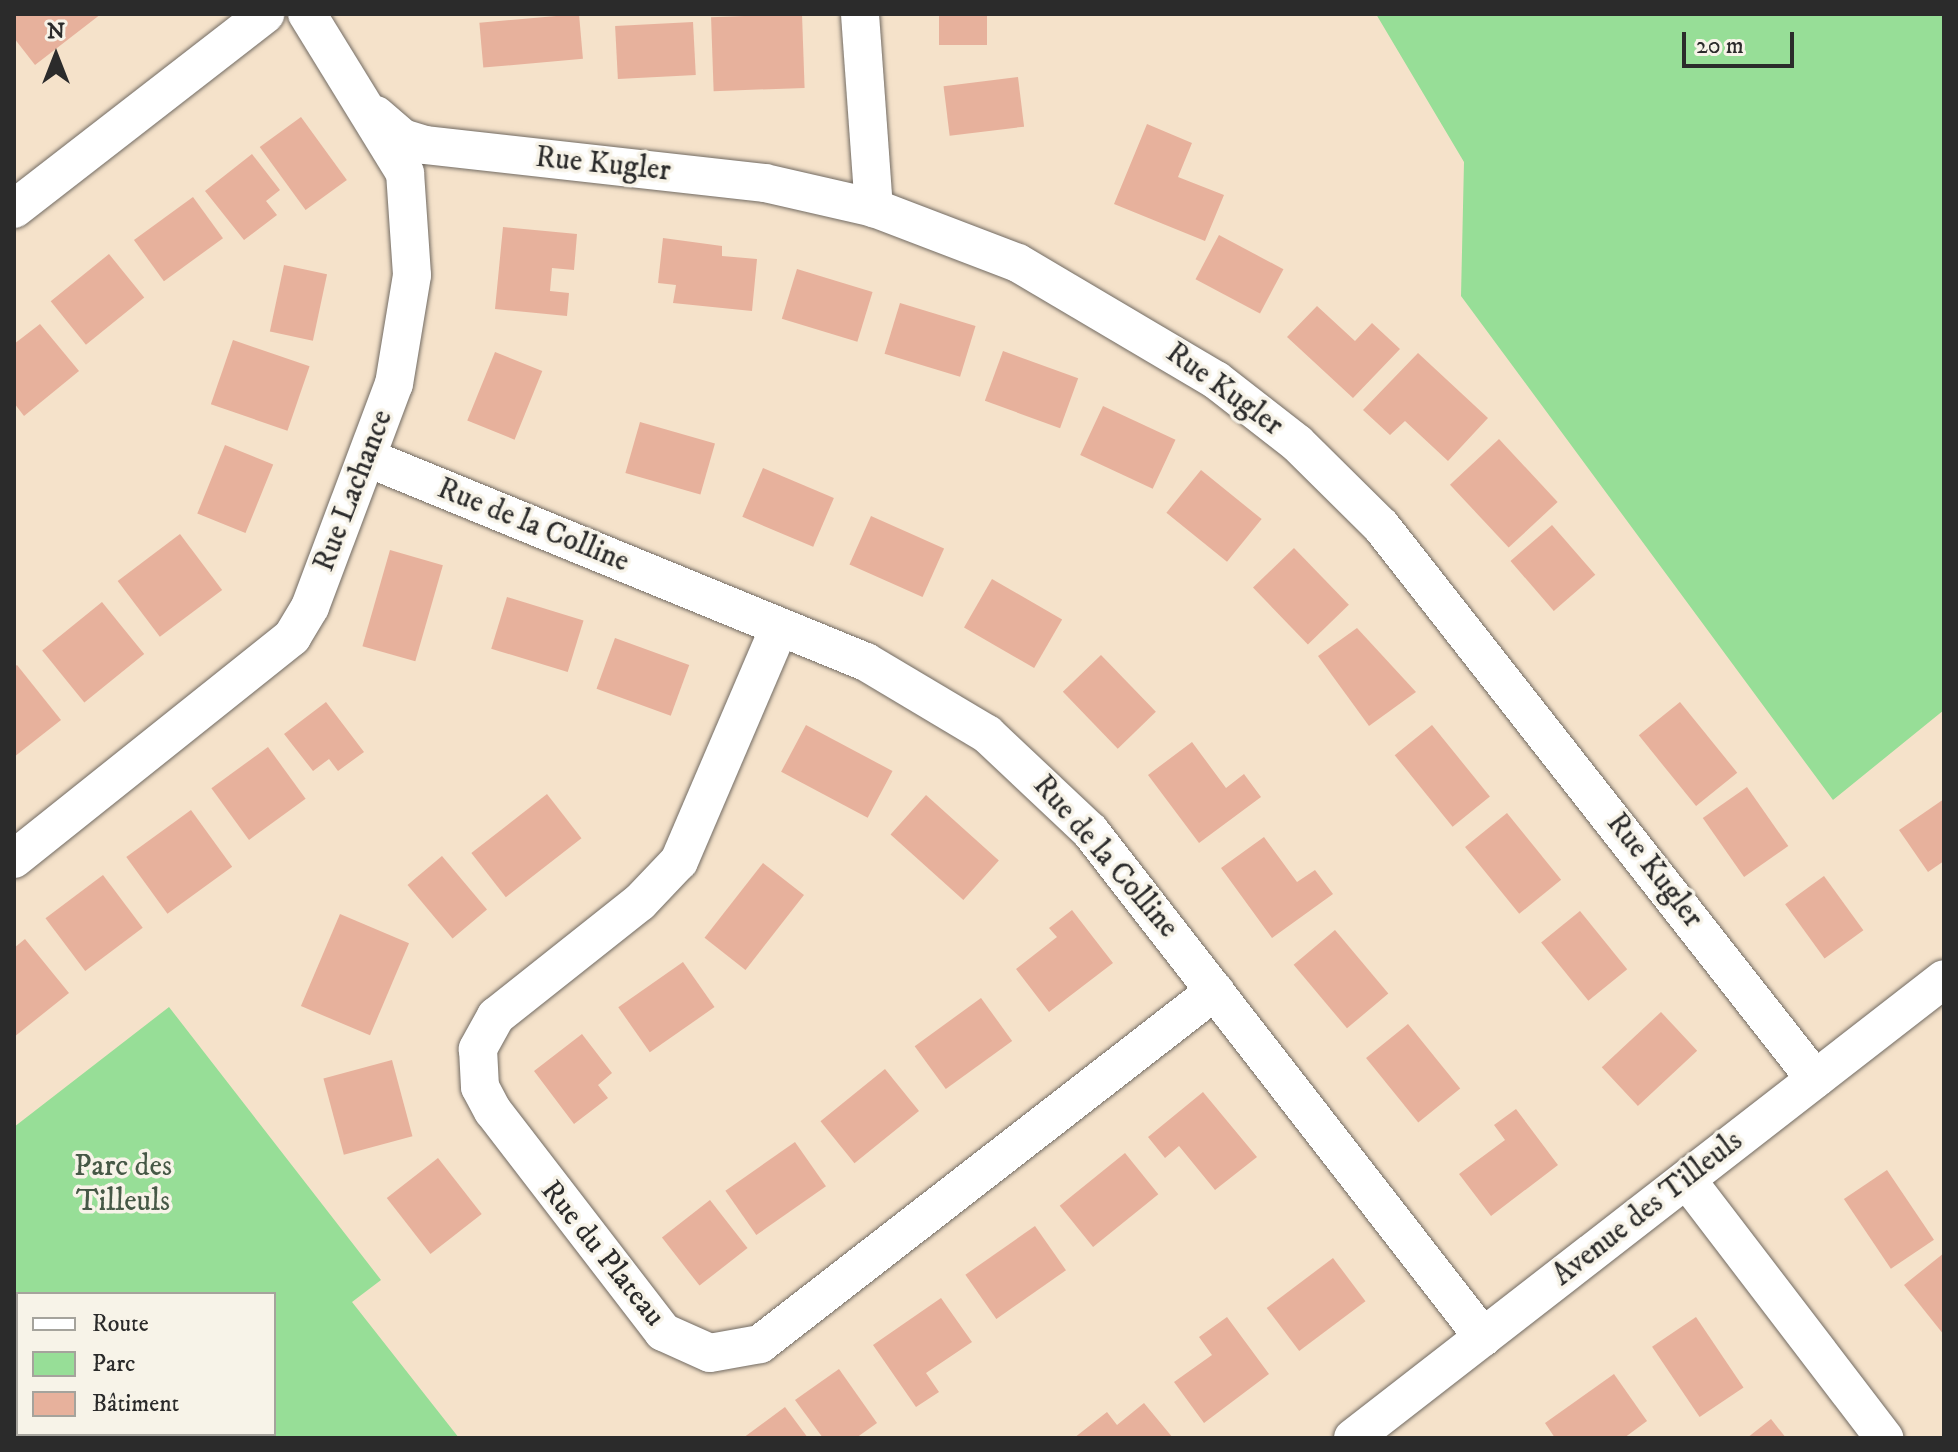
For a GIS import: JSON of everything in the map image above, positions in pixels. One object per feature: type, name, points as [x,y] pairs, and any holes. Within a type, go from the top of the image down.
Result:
[{"type":"street","points":[[14,209],[265,14]]},
{"type":"street","name":"Rue Lachance","points":[[14,859],[283,648],[310,607],[368,458],[408,328],[412,275],[409,188],[376,115],[307,14]]},
{"type":"street","points":[[860,14],[874,208]]},
{"type":"street","name":"Rue Kugler","points":[[376,115],[402,138],[425,145],[765,183],[874,208],[1018,263],[1121,318],[1297,443],[1381,526],[1454,613],[1815,1079]]},
{"type":"street","name":"Rue de la Colline","points":[[368,458],[898,678],[1015,757],[1090,831],[1483,1337]]},
{"type":"street","name":"Rue du Plateau","points":[[779,628],[679,861],[640,902],[496,1016],[478,1049],[480,1087],[493,1111],[663,1332],[710,1353],[760,1344],[1215,991]]},
{"type":"street","name":"Avenue des Tilleuls","points":[[1353,1438],[1944,979]]},
{"type":"street","points":[[1687,1180],[1884,1438]]},
{"type":"green space","points":[[1376,14],[1944,14],[1944,710],[1833,800],[1461,296],[1464,162]]},
{"type":"green space","name":"Parc des Tilleuls","points":[[169,1007],[381,1280],[352,1302],[459,1438],[14,1438],[14,1127]]},
{"type":"building","points":[[14,14],[101,14],[35,65],[14,38]]},
{"type":"building","points":[[579,14],[583,59],[483,68],[479,23]]},
{"type":"building","points":[[802,14],[805,88],[714,91],[711,17]]},
{"type":"building","points":[[939,14],[987,14],[987,45],[939,45]]},
{"type":"building","points":[[693,22],[696,75],[618,79],[615,26]]},
{"type":"building","points":[[1018,77],[1024,127],[950,136],[944,86]]},
{"type":"building","points":[[301,117],[347,180],[306,210],[260,147]]},
{"type":"building","points":[[1147,124],[1192,143],[1178,177],[1224,195],[1205,241],[1114,204]]},
{"type":"building","points":[[252,154],[280,190],[266,201],[277,215],[244,240],[205,191]]},
{"type":"building","points":[[193,197],[223,238],[164,281],[134,240]]},
{"type":"building","points":[[503,227],[577,234],[574,270],[552,268],[550,291],[569,293],[567,316],[495,309]]},
{"type":"building","points":[[1219,235],[1283,269],[1260,313],[1196,279]]},
{"type":"building","points":[[663,238],[722,246],[722,256],[757,259],[752,311],[673,303],[676,285],[658,283]]},
{"type":"building","points":[[109,254],[144,298],[86,345],[51,301]]},
{"type":"building","points":[[284,265],[327,274],[313,341],[270,332]]},
{"type":"building","points":[[797,269],[873,292],[857,342],[782,319]]},
{"type":"building","points":[[900,303],[976,326],[960,377],[885,354]]},
{"type":"building","points":[[1317,306],[1355,341],[1372,323],[1400,349],[1353,398],[1287,337]]},
{"type":"building","points":[[40,324],[79,371],[24,416],[14,403],[14,344]]},
{"type":"building","points":[[233,340],[310,366],[287,431],[211,404]]},
{"type":"building","points":[[1003,351],[1078,378],[1060,428],[985,401]]},
{"type":"building","points":[[495,352],[542,371],[515,440],[467,421]]},
{"type":"building","points":[[1418,353],[1488,418],[1448,461],[1405,421],[1390,435],[1363,410]]},
{"type":"building","points":[[1103,406],[1176,440],[1153,489],[1080,455]]},
{"type":"building","points":[[640,422],[715,443],[700,494],[625,473]]},
{"type":"building","points":[[1499,439],[1558,502],[1509,548],[1450,485]]},
{"type":"building","points":[[225,445],[273,464],[245,533],[197,514]]},
{"type":"building","points":[[763,468],[834,498],[813,547],[742,517]]},
{"type":"building","points":[[1201,470],[1262,519],[1227,562],[1166,513]]},
{"type":"building","points":[[871,516],[944,549],[923,597],[849,564]]},
{"type":"building","points":[[1552,525],[1595,575],[1554,611],[1510,561]]},
{"type":"building","points":[[180,534],[222,590],[160,637],[118,581]]},
{"type":"building","points":[[1294,548],[1349,605],[1308,644],[1253,588]]},
{"type":"building","points":[[390,550],[443,565],[415,661],[362,646]]},
{"type":"building","points":[[992,579],[1062,619],[1034,668],[964,627]]},
{"type":"building","points":[[507,597],[584,620],[568,672],[491,649]]},
{"type":"building","points":[[102,602],[144,654],[84,703],[42,650]]},
{"type":"building","points":[[1357,628],[1416,692],[1369,726],[1318,656]]},
{"type":"building","points":[[615,638],[689,665],[671,716],[597,689]]},
{"type":"building","points":[[1101,655],[1156,712],[1118,749],[1063,692]]},
{"type":"building","points":[[17,665],[61,720],[14,757],[14,667]]},
{"type":"building","points":[[326,702],[364,752],[338,771],[329,759],[313,771],[284,734]]},
{"type":"building","points":[[1680,702],[1737,773],[1696,806],[1639,735]]},
{"type":"building","points":[[806,725],[893,771],[868,818],[781,772]]},
{"type":"building","points":[[1432,725],[1490,796],[1453,827],[1395,755]]},
{"type":"building","points":[[1192,742],[1226,788],[1244,774],[1261,797],[1199,843],[1148,775]]},
{"type":"building","points":[[268,747],[306,799],[249,840],[211,788]]},
{"type":"building","points":[[1747,787],[1788,846],[1744,877],[1703,818]]},
{"type":"building","points":[[547,794],[581,838],[506,897],[471,853]]},
{"type":"building","points":[[926,795],[999,861],[963,900],[891,834]]},
{"type":"building","points":[[1944,799],[1944,861],[1928,872],[1899,830]]},
{"type":"building","points":[[191,810],[232,867],[167,914],[126,857]]},
{"type":"building","points":[[1507,813],[1561,880],[1519,914],[1465,847]]},
{"type":"building","points":[[1264,837],[1297,882],[1315,870],[1333,894],[1272,938],[1221,868]]},
{"type":"building","points":[[442,856],[487,910],[453,939],[408,885]]},
{"type":"building","points":[[763,863],[804,895],[745,970],[705,938]]},
{"type":"building","points":[[103,875],[143,928],[85,971],[45,918]]},
{"type":"building","points":[[1824,876],[1863,930],[1825,958],[1785,904]]},
{"type":"building","points":[[1072,910],[1113,963],[1049,1012],[1016,969],[1057,937],[1049,928]]},
{"type":"building","points":[[1580,911],[1627,969],[1588,1001],[1541,942]]},
{"type":"building","points":[[340,914],[409,943],[370,1035],[301,1006]]},
{"type":"building","points":[[1335,930],[1388,994],[1347,1028],[1294,965]]},
{"type":"building","points":[[25,939],[69,993],[14,1037],[14,948]]},
{"type":"building","points":[[683,962],[715,1007],[650,1052],[618,1007]]},
{"type":"building","points":[[981,998],[1012,1041],[946,1089],[915,1046]]},
{"type":"building","points":[[1661,1012],[1697,1051],[1638,1106],[1602,1067]]},
{"type":"building","points":[[1408,1024],[1460,1089],[1418,1122],[1366,1058]]},
{"type":"building","points":[[582,1034],[612,1073],[598,1085],[608,1098],[574,1124],[534,1071]]},
{"type":"building","points":[[392,1060],[412,1136],[344,1155],[323,1078]]},
{"type":"building","points":[[885,1069],[919,1111],[854,1163],[820,1121]]},
{"type":"building","points":[[1203,1092],[1257,1157],[1215,1190],[1179,1146],[1165,1158],[1148,1137]]},
{"type":"building","points":[[1516,1109],[1558,1165],[1491,1216],[1459,1174],[1505,1140],[1494,1125]]},
{"type":"building","points":[[795,1142],[826,1186],[756,1235],[725,1191]]},
{"type":"building","points":[[1125,1153],[1158,1194],[1093,1247],[1060,1206]]},
{"type":"building","points":[[438,1158],[482,1214],[430,1254],[387,1198]]},
{"type":"building","points":[[1887,1170],[1934,1240],[1891,1269],[1844,1199]]},
{"type":"building","points":[[710,1200],[748,1248],[699,1286],[662,1238]]},
{"type":"building","points":[[1035,1226],[1066,1270],[996,1319],[965,1275]]},
{"type":"building","points":[[1944,1253],[1944,1335],[1904,1285]]},
{"type":"building","points":[[1333,1258],[1365,1301],[1299,1351],[1267,1308]]},
{"type":"building","points":[[941,1298],[972,1342],[926,1373],[939,1392],[916,1407],[873,1345]]},
{"type":"building","points":[[1227,1317],[1269,1374],[1204,1423],[1174,1382],[1212,1355],[1199,1337]]},
{"type":"building","points":[[1696,1317],[1744,1387],[1700,1417],[1652,1347]]},
{"type":"building","points":[[839,1369],[877,1423],[856,1438],[823,1438],[795,1400]]},
{"type":"building","points":[[1614,1374],[1647,1421],[1624,1438],[1555,1438],[1545,1423]]},
{"type":"building","points":[[1144,1403],[1173,1438],[1074,1438],[1107,1412],[1117,1425]]},
{"type":"building","points":[[785,1407],[808,1438],[743,1438]]},
{"type":"building","points":[[1771,1419],[1786,1438],[1747,1438]]}]
